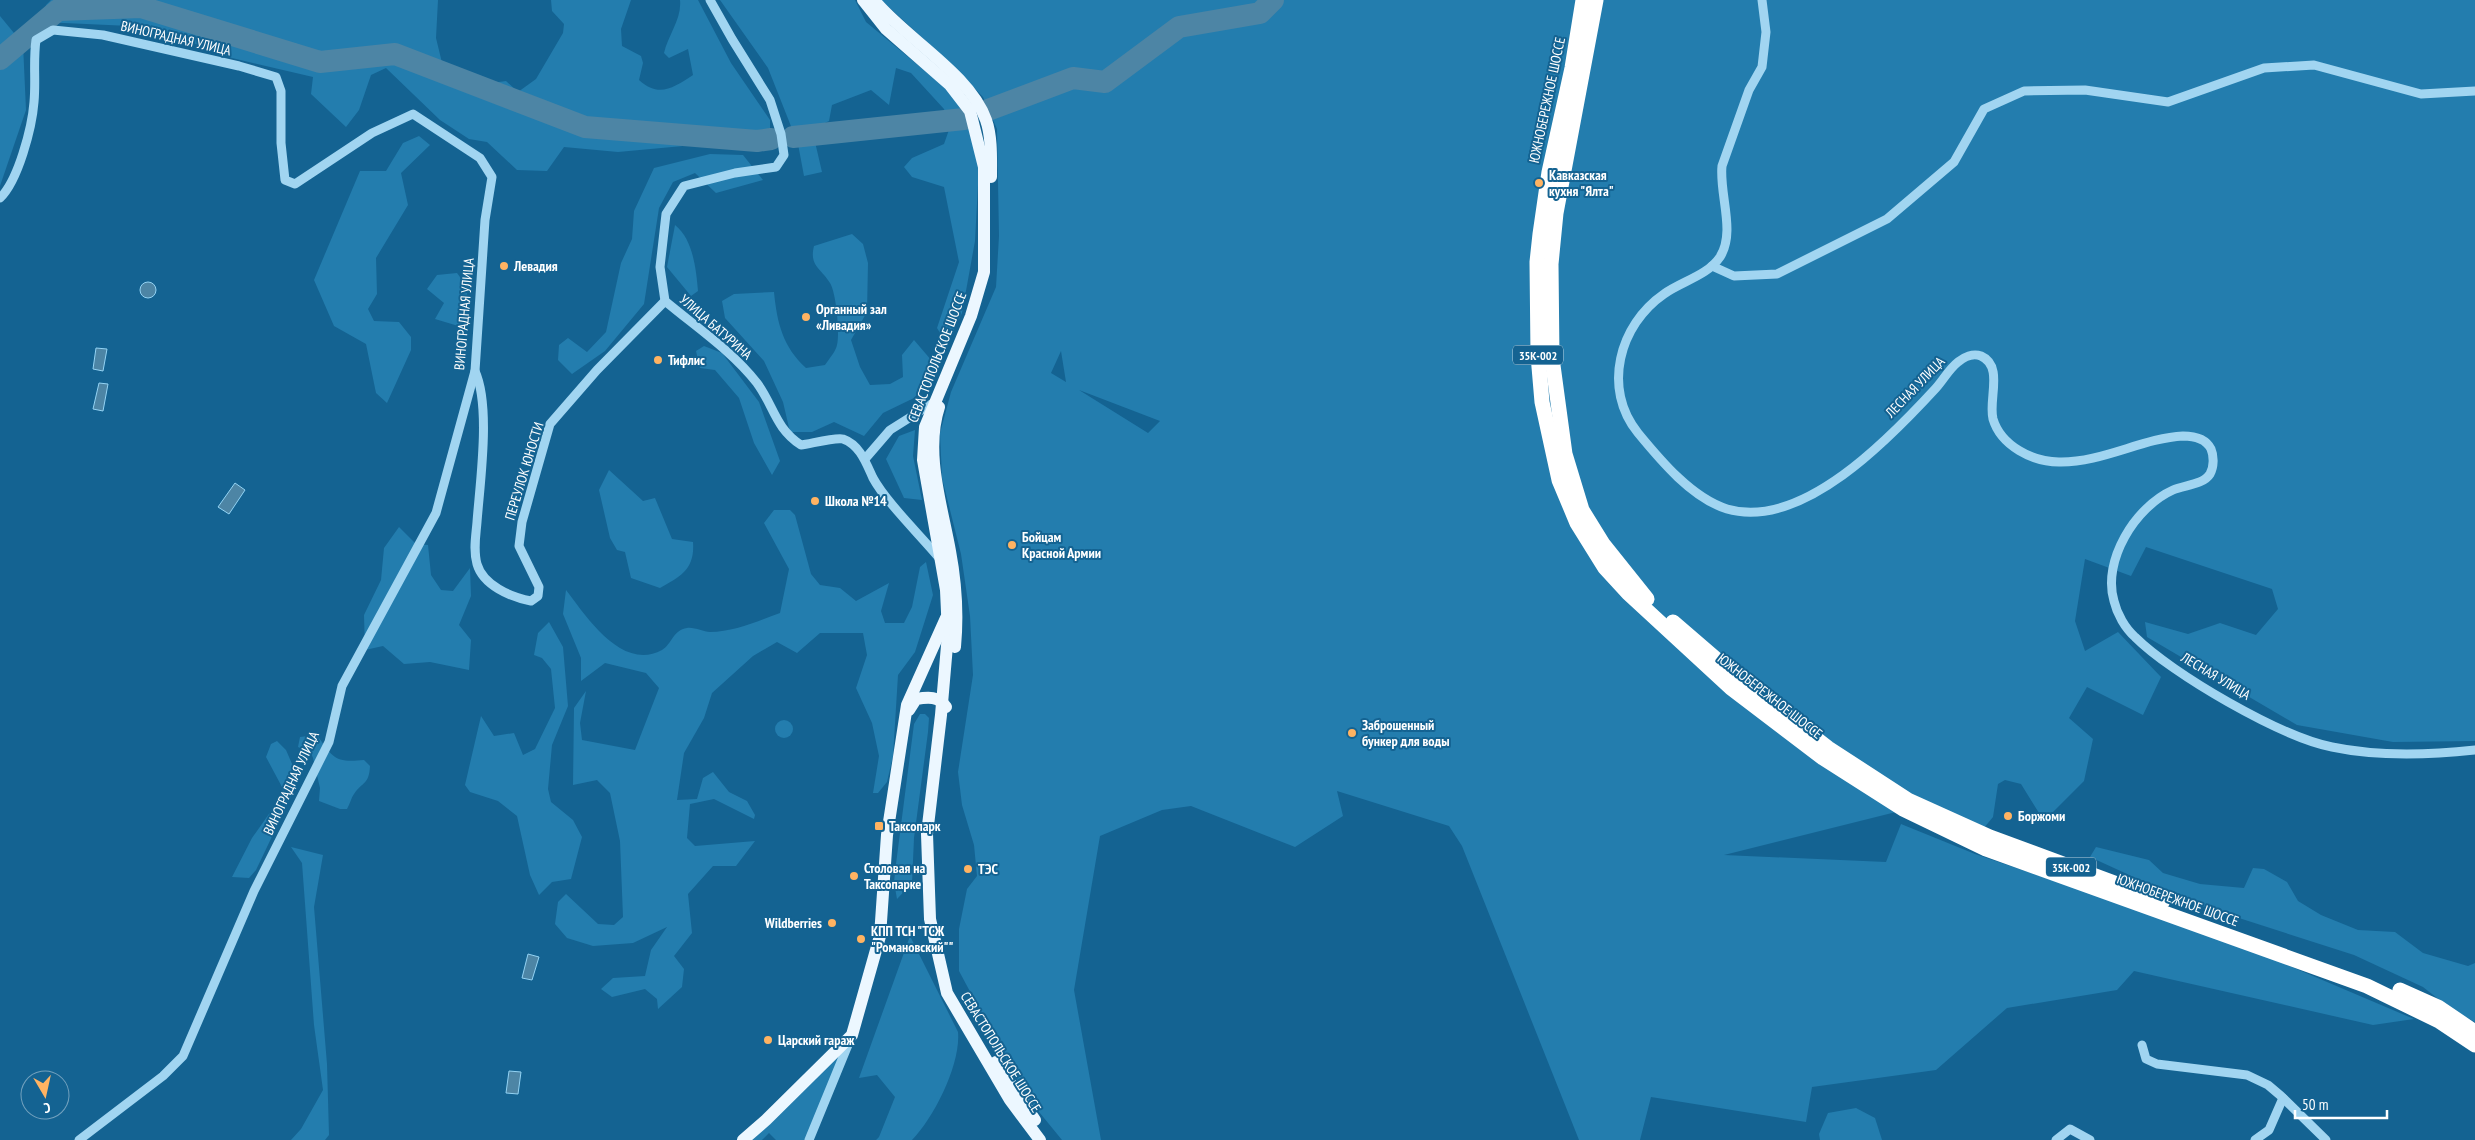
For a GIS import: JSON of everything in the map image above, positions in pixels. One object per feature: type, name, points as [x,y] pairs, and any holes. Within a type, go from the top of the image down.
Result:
[{"type":"highway","name":"ЮЖНОБЕРЕЖНОЕ ШОССЕ","points":[[1583,0],[1572,68],[1549,172],[1537,262],[1538,355],[1542,402],[1558,480],[1570,509],[1585,537],[1611,574],[1694,655],[1731,688],[1856,781],[1903,809],[1988,843],[2395,988],[2438,1007],[2472,1038]]},
{"type":"highway","name":"ЮЖНОБЕРЕЖНОЕ ШОССЕ","points":[[1596,0],[1556,213],[1551,264],[1552,358],[1557,402],[1569,472],[1582,510],[1602,544],[1644,597],[1738,678],[1860,771],[1908,800],[1988,843]]},
{"type":"main road","name":"СЕВАСТОПОЛЬСКОЕ ШОССЕ","points":[[863,0],[886,29],[950,84],[970,111],[984,167],[984,272],[971,316],[937,403],[925,427],[923,460],[952,616],[948,634],[943,701],[944,715],[927,834],[930,919],[948,993],[1010,1100],[1040,1140]]},
{"type":"main road","points":[[874,0],[968,90],[986,120],[992,159],[992,250],[989,285],[937,403],[934,444],[936,472],[954,581],[934,837],[934,884],[944,954],[954,991],[969,1021],[1048,1140]]},
{"type":"main road","name":"СЕВАСТОПОЛЬСКОЕ ШОССЕ","points":[[941,560],[954,581]]},
{"type":"main road","points":[[743,1140],[852,1036],[880,936],[886,835],[907,705],[952,616]]},
{"type":"main road","points":[[907,705],[948,634]]},
{"type":"main road","points":[[904,722],[916,699],[932,697],[943,701]]},
{"type":"main road","points":[[904,722],[919,704],[930,703],[944,715]]},
{"type":"street","name":"УЛИЦА БАТУРИНА","points":[[710,0],[770,100],[781,134],[784,155],[776,167],[735,173],[684,186],[666,214],[660,266],[665,301],[735,359],[752,378],[786,436],[801,445],[842,439],[855,446],[865,459]]},
{"type":"street","name":"ЛЕСНАЯ УЛИЦА","points":[[1762,0],[1766,32],[1762,67],[1749,90],[1722,166],[1721,179],[1726,224],[1725,243],[1722,253],[1712,266],[1662,296],[1649,307],[1637,321],[1624,344],[1619,361],[1620,398],[1636,431],[1676,474],[1701,495],[1723,508],[1745,512],[1773,509],[1807,499],[1864,460],[1937,387],[1960,359],[1973,355],[1982,356],[1991,365],[1994,380],[1993,420],[2006,439],[2022,454],[2060,462],[2099,457],[2183,436],[2202,439],[2210,447],[2213,457],[2212,470],[2208,477],[2172,491],[2155,501],[2144,512],[2122,542],[2114,560],[2111,581],[2113,600],[2121,620],[2135,637],[2211,692],[2283,729],[2327,746],[2366,752],[2408,754],[2475,750]]},
{"type":"street","name":"ВИНОГРАДНАЯ УЛИЦА","points":[[0,198],[9,189],[24,148],[34,102],[33,56],[36,40],[53,30],[102,35],[239,66],[276,77],[281,91],[281,143],[285,180],[295,184],[372,133],[413,114],[480,158],[492,177],[485,220],[475,371],[436,513],[342,686],[329,742],[254,891],[183,1056],[163,1076],[79,1140]]},
{"type":"street","points":[[1712,266],[1734,276],[1777,274],[1887,219],[1954,162],[1984,109],[2024,91],[2085,90],[2168,102],[2264,68],[2314,65],[2421,94],[2475,91]]},
{"type":"street","name":"ПЕРЕУЛОК ЮНОСТИ","points":[[475,371],[480,382],[483,466],[475,548],[477,564],[487,581],[519,599],[531,601],[538,596],[539,587],[520,546],[521,530],[550,424],[597,370],[665,301]]},
{"type":"street","points":[[937,403],[890,430],[865,459],[874,479],[885,494],[941,560]]},
{"type":"street","points":[[809,1140],[852,1036]]},
{"type":"street","points":[[2142,1045],[2146,1059],[2157,1064],[2247,1075],[2268,1085],[2326,1140]]},
{"type":"street","points":[[2254,1140],[2269,1130],[2283,1098]]},
{"type":"street","points":[[2056,1140],[2070,1129],[2090,1140]]},
{"type":"shaded area","points":[[51,0],[438,0],[436,38],[445,75],[463,87],[506,81],[518,92],[536,79],[563,33],[564,24],[552,11],[551,0],[631,0],[621,29],[622,46],[641,56],[643,63],[639,80],[653,89],[660,90],[679,84],[693,75],[688,49],[669,58],[664,53],[679,14],[680,0],[698,0],[731,63],[770,120],[770,128],[757,134],[683,146],[618,152],[564,147],[547,171],[517,170],[487,142],[469,139],[440,120],[386,68],[371,75],[359,110],[346,127],[311,94],[313,77],[232,58],[152,27],[42,22],[46,5]]},
{"type":"shaded area","points":[[720,0],[855,0],[866,22],[953,94],[974,127],[979,166],[975,241],[962,313],[947,344],[937,328],[959,262],[944,187],[912,177],[904,167],[912,158],[944,144],[950,127],[944,109],[911,73],[896,68],[889,105],[871,90],[832,105],[829,121],[812,129],[822,172],[804,176],[798,144],[768,68]]},
{"type":"shaded area","points":[[881,0],[2475,0],[2475,741],[2393,742],[2297,725],[2147,637],[2145,622],[2188,634],[2220,623],[2256,635],[2278,609],[2272,589],[2146,547],[2131,576],[2085,559],[2075,621],[2085,651],[2118,632],[2161,677],[2143,715],[2087,687],[2069,718],[2093,739],[2084,781],[2052,813],[2043,815],[2039,813],[2021,784],[2005,780],[1998,784],[1993,817],[1983,829],[1932,803],[1724,855],[1886,862],[1901,824],[1975,854],[2231,941],[2414,1019],[2373,1025],[2134,971],[2117,990],[2007,1008],[1936,1070],[1812,1087],[1806,1122],[1651,1097],[1640,1140],[1579,1140],[1462,846],[1449,826],[1337,791],[1343,816],[1295,847],[1191,806],[1162,810],[1100,836],[1074,990],[1101,1140],[1062,1140],[1026,1096],[959,971],[959,929],[967,889],[977,876],[974,845],[962,805],[958,772],[973,675],[970,616],[961,554],[942,478],[940,433],[951,392],[996,287],[999,236],[997,129],[983,97],[951,64]],"holes":[[[1061,351],[1066,382],[1051,373]],[[1079,390],[1160,421],[1148,433]]]},
{"type":"shaded area","points":[[0,16],[23,44],[26,110],[0,186]]},
{"type":"shaded area","points":[[419,136],[430,145],[401,173],[408,205],[376,258],[377,294],[368,309],[374,321],[399,322],[411,337],[411,350],[387,403],[376,393],[366,344],[334,326],[314,280],[360,171],[386,171],[403,143]]},
{"type":"shaded area","points":[[710,154],[743,155],[763,180],[716,193],[695,173],[673,182],[659,208],[644,304],[605,351],[572,374],[558,360],[559,345],[568,338],[587,352],[606,332],[621,263],[632,239],[634,211],[654,168]]},
{"type":"shaded area","points":[[675,225],[686,238],[695,264],[698,291],[691,296],[667,267]]},
{"type":"shaded area","points":[[852,234],[863,244],[868,263],[867,312],[851,340],[860,367],[870,385],[890,384],[903,377],[902,355],[914,340],[938,368],[914,398],[883,413],[864,436],[834,422],[812,432],[790,432],[783,402],[764,361],[725,318],[722,301],[734,294],[774,292],[782,334],[792,352],[806,368],[825,365],[837,345],[837,313],[830,283],[814,263],[814,246]]},
{"type":"shaded area","points":[[457,273],[465,286],[468,299],[465,328],[435,319],[444,303],[427,289],[437,275]]},
{"type":"shaded area","points":[[145,282],[151,282],[156,287],[154,296],[145,298],[140,293],[140,287]]},
{"type":"shaded area","points":[[704,346],[722,353],[759,402],[780,461],[772,475],[754,443],[739,398],[715,370],[700,368],[696,351]]},
{"type":"shaded area","points":[[96,348],[107,349],[103,371],[93,369]]},
{"type":"shaded area","points":[[99,383],[108,384],[103,411],[93,409]]},
{"type":"shaded area","points":[[915,430],[913,456],[922,500],[904,498],[886,459],[899,436]]},
{"type":"shaded area","points":[[609,470],[643,501],[655,498],[672,539],[693,542],[692,559],[685,571],[660,588],[631,578],[625,552],[617,550],[610,538],[599,490]]},
{"type":"shaded area","points":[[235,483],[245,490],[229,514],[218,507]]},
{"type":"shaded area","points":[[774,510],[790,510],[795,515],[811,574],[820,585],[840,588],[856,601],[889,583],[881,611],[885,623],[904,623],[912,607],[920,567],[926,562],[933,595],[915,652],[898,675],[893,756],[887,782],[878,793],[873,793],[879,756],[872,723],[856,688],[867,655],[863,633],[820,633],[797,653],[777,642],[753,656],[712,693],[704,718],[684,753],[677,800],[697,799],[703,778],[713,772],[729,792],[747,801],[755,815],[754,819],[714,799],[690,804],[687,838],[695,846],[755,841],[736,866],[713,866],[688,894],[692,933],[674,956],[684,969],[682,987],[658,1009],[657,999],[645,989],[612,997],[601,989],[613,978],[645,976],[651,950],[667,927],[633,943],[593,946],[567,938],[555,924],[558,902],[566,894],[598,924],[614,925],[623,917],[620,841],[610,793],[597,780],[573,785],[574,708],[586,691],[580,723],[582,740],[635,750],[659,688],[646,673],[605,663],[581,681],[581,658],[563,614],[566,590],[606,638],[619,648],[633,654],[647,655],[662,650],[682,629],[690,628],[719,632],[746,626],[780,613],[789,569],[764,523]]},
{"type":"shaded area","points":[[399,527],[416,544],[428,545],[431,575],[441,590],[453,591],[470,568],[471,596],[459,625],[471,640],[469,670],[430,662],[404,664],[383,646],[365,650],[364,615],[381,580],[384,548]]},
{"type":"shaded area","points":[[549,622],[563,647],[568,706],[552,745],[548,789],[551,802],[573,820],[582,837],[571,879],[552,882],[539,895],[530,875],[517,816],[498,801],[470,792],[465,785],[481,716],[494,736],[514,733],[523,755],[535,749],[555,708],[551,669],[542,658],[534,655],[538,633]]},
{"type":"shaded area","points":[[920,714],[925,714],[929,718],[914,838],[912,883],[897,899],[894,882],[896,864],[914,724]]},
{"type":"shaded area","points":[[784,720],[791,722],[793,729],[791,736],[784,738],[777,736],[775,729],[777,722]]},
{"type":"shaded area","points":[[317,735],[331,754],[336,757],[347,761],[364,760],[370,766],[367,780],[354,794],[347,809],[340,809],[319,801],[320,788],[313,758],[311,753],[298,747],[300,737]]},
{"type":"shaded area","points":[[277,741],[286,750],[299,780],[256,870],[249,878],[232,877],[252,838],[283,794],[282,787],[266,757],[271,744]]},
{"type":"shaded area","points":[[291,847],[323,855],[314,907],[327,1064],[329,1135],[325,1140],[291,1140],[301,1129],[323,1090],[314,1025],[302,863]]},
{"type":"shaded area","points":[[2096,847],[2149,860],[2163,873],[2200,884],[2244,888],[2253,868],[2264,869],[2287,882],[2298,901],[2321,915],[2358,930],[2395,932],[2423,953],[2468,966],[2475,963],[2475,1022],[2451,1009],[2423,987],[2354,955],[2186,901],[2090,857]]},
{"type":"shaded area","points":[[910,936],[958,1032],[958,1045],[951,1074],[937,1105],[912,1140],[876,1140],[879,1137],[895,1097],[877,1075],[859,1078]]},
{"type":"shaded area","points":[[528,954],[539,957],[532,980],[522,978]]},
{"type":"shaded area","points":[[852,1035],[809,1140],[776,1140],[769,1133],[762,1140],[745,1140]]},
{"type":"shaded area","points":[[509,1071],[521,1072],[518,1094],[506,1093]]},
{"type":"shaded area","points":[[1856,1108],[1875,1118],[1882,1140],[1820,1140],[1819,1134],[1828,1113]]},
{"type":"waterway","points":[[988,110],[1073,78],[1105,82],[1179,27],[1260,13],[1273,0]]},
{"type":"waterway","points":[[0,59],[58,10],[141,7],[320,62],[395,54],[585,127],[757,141],[771,139]]},
{"type":"waterway","points":[[793,137],[964,119]]},
{"type":"place","name":"Кавказская кухня \"Ялта\"","points":[[1539,183]]},
{"type":"place","name":"Левадия","points":[[504,266]]},
{"type":"place","name":"Органный зал «Ливадия»","points":[[806,317]]},
{"type":"place","name":"Тифлис","points":[[658,360]]},
{"type":"place","name":"Школа №14","points":[[815,501]]},
{"type":"place","name":"Бойцам Красной Армии","points":[[1012,545]]},
{"type":"place","name":"Заброшенный бункер для воды","points":[[1352,733]]},
{"type":"place","name":"Боржоми","points":[[2008,816]]},
{"type":"place","name":"Таксопарк","points":[[879,826]]},
{"type":"place","name":"ТЭС","points":[[968,869]]},
{"type":"place","name":"Столовая на Таксопарке","points":[[854,876]]},
{"type":"place","name":"Wildberries","points":[[832,923]]},
{"type":"place","name":"КПП ТСН \"ТСЖ \"Романовский\"\"","points":[[861,939]]},
{"type":"place","name":"Царский гараж","points":[[768,1040]]}]
